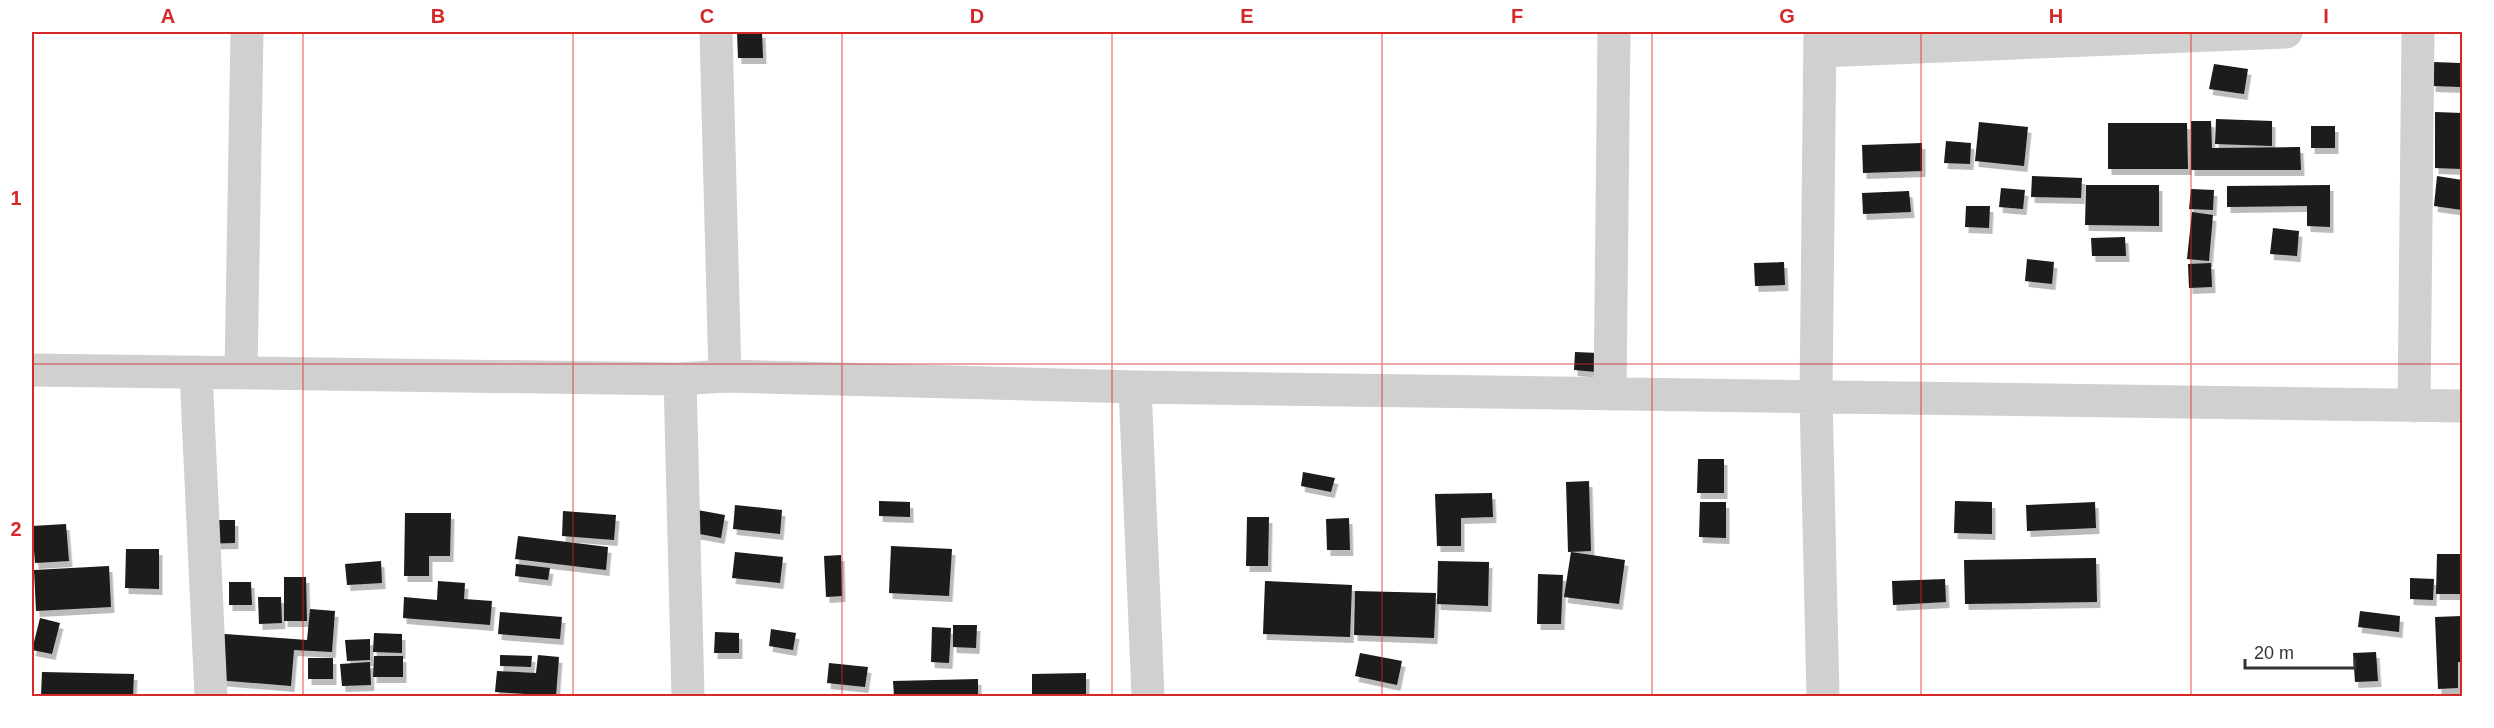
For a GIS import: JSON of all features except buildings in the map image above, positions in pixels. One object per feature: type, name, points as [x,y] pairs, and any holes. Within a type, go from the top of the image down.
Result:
[{"type":"street","points":[[241,372],[248,32]]},
{"type":"street","points":[[716,32],[725,376]]},
{"type":"street","points":[[1610,394],[1614,32]]},
{"type":"street","points":[[1822,696],[1816,397],[1820,41],[2286,32]]},
{"type":"street","points":[[2414,406],[2418,32]]},
{"type":"street","points":[[32,370],[680,379],[725,376],[1135,387],[2463,406]]},
{"type":"street","points":[[196,372],[211,696]]},
{"type":"street","points":[[680,379],[688,696]]},
{"type":"street","points":[[1135,387],[1148,696]]}]
